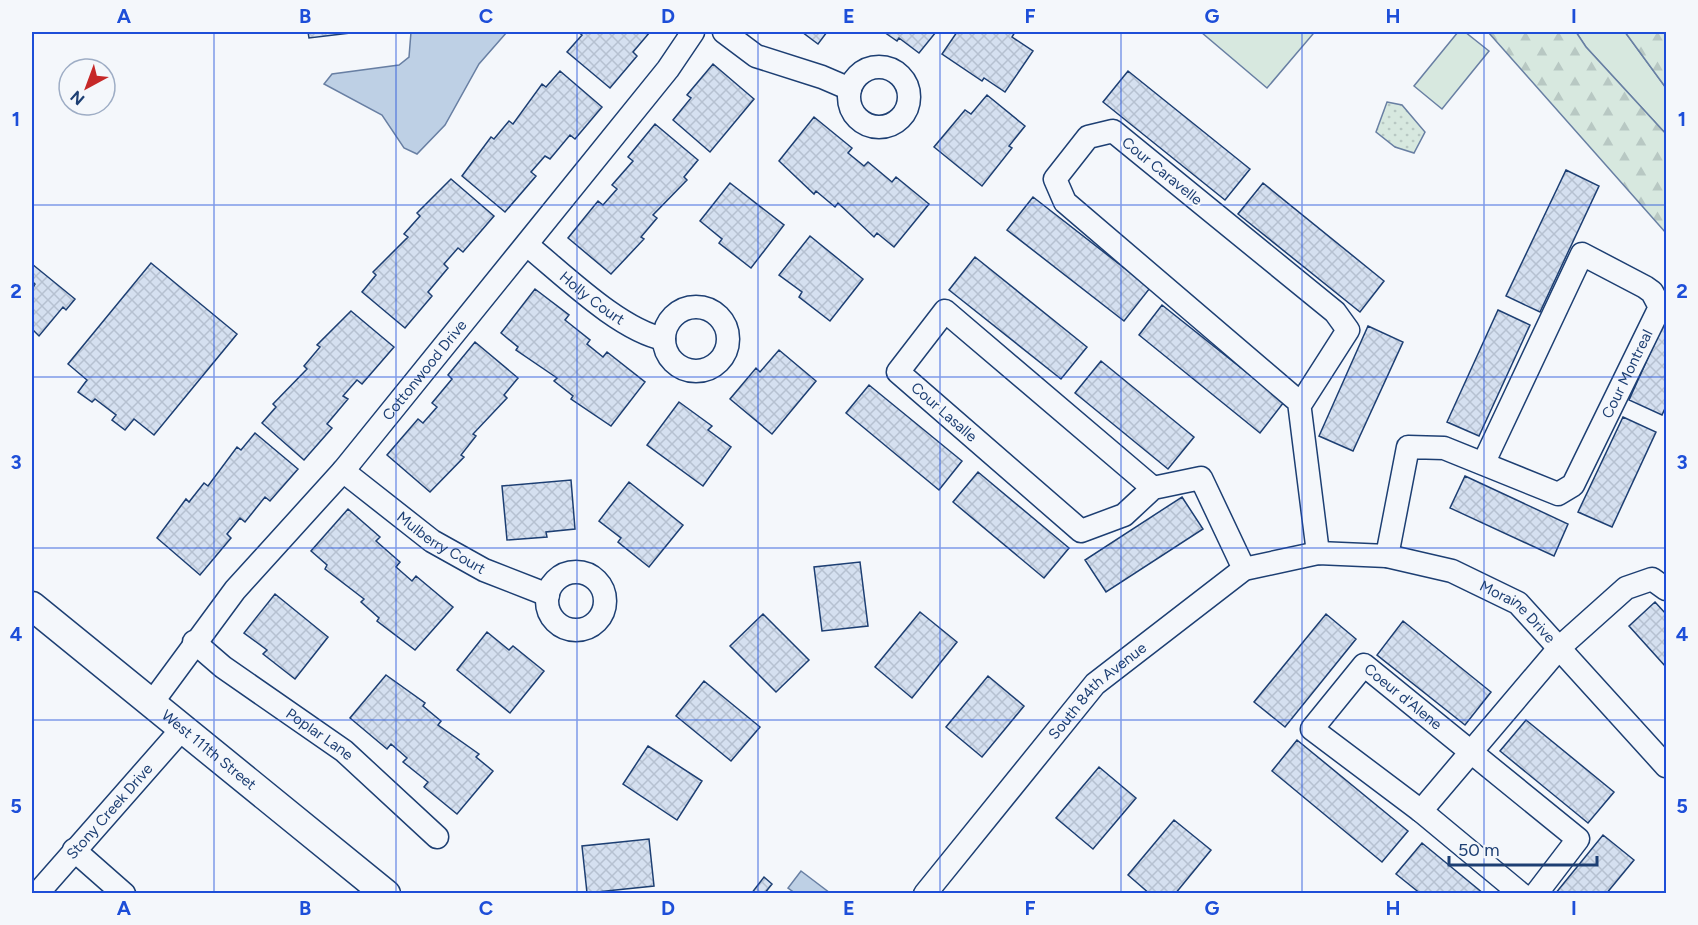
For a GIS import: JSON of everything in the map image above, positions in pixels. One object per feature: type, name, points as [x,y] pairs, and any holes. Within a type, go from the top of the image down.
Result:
[{"type":"main road","name":"West 111th Street","points":[[36,616],[151,704],[386,894]]},
{"type":"street","name":"Cottonwood Drive","points":[[151,704],[194,642],[235,590],[343,471],[669,69],[693,32]]},
{"type":"street","points":[[724,32],[756,56],[822,77],[850,89]]},
{"type":"street","name":"Cour Caravelle","points":[[1113,131],[1335,312],[1348,330],[1300,405],[1065,202],[1055,180],[1088,137],[1113,131]]},
{"type":"street","name":"Holly Court","points":[[527,245],[612,315],[651,336],[663,339]]},
{"type":"street","name":"Cour Montreal","points":[[1387,556],[1408,447],[1444,448],[1484,462],[1558,494],[1573,485],[1660,307],[1652,292],[1582,254],[1484,462]]},
{"type":"street","name":"Cour Lasalle","points":[[945,311],[1152,488],[1124,515],[1081,531],[898,372],[945,311]]},
{"type":"street","points":[[1300,405],[1318,552]]},
{"type":"street","name":"Mulberry Court","points":[[343,471],[432,541],[484,570],[548,595]]},
{"type":"street","points":[[1152,488],[1201,478],[1244,569]]},
{"type":"street","name":"Moraine Drive","points":[[1318,552],[1387,556],[1452,570],[1518,603],[1666,766]]},
{"type":"street","name":"South 84th Avenue","points":[[925,894],[1095,684],[1244,569],[1318,552]]},
{"type":"street","points":[[1421,811],[1560,647],[1626,588],[1652,579],[1666,589]]},
{"type":"street","name":"Poplar Lane","points":[[194,642],[223,667],[344,751],[437,837]]},
{"type":"street","name":"Coeur d'Alene","points":[[1521,894],[1421,811],[1312,729],[1364,665],[1578,839],[1536,894]]},
{"type":"street","name":"Stony Creek Drive","points":[[37,894],[182,729]]},
{"type":"street","points":[[74,850],[124,894]]},
{"type":"green space","points":[[1201,32],[1310,32],[1313,34],[1267,88]]},
{"type":"green space","points":[[1458,32],[1465,32],[1489,51],[1442,109],[1414,86]]},
{"type":"green space","points":[[1488,32],[1576,32],[1586,47],[1666,134],[1666,233]]},
{"type":"green space","points":[[1576,32],[1625,32],[1666,88],[1666,134],[1586,47]]},
{"type":"green space","points":[[1625,32],[1666,32],[1666,88]]},
{"type":"green space","points":[[1387,102],[1402,105],[1425,132],[1414,153],[1395,147],[1376,132]]},
{"type":"water","points":[[411,32],[507,32],[479,64],[445,125],[417,154],[404,148],[382,115],[324,84],[332,74],[399,65],[409,57]]},
{"type":"water","points":[[801,871],[830,893],[795,893],[788,888]]},
{"type":"building","points":[[308,32],[359,32],[309,38]]},
{"type":"building","points":[[578,32],[650,32],[633,52],[637,56],[610,88],[567,52],[582,35]]},
{"type":"building","points":[[802,32],[827,32],[818,44]]},
{"type":"building","points":[[884,32],[936,32],[919,53],[899,38],[897,41]]},
{"type":"building","points":[[957,32],[1015,32],[1012,37],[1033,51],[1005,92],[984,78],[982,81],[942,54]]},
{"type":"building","points":[[713,64],[754,99],[710,152],[673,120],[691,98],[687,95]]},
{"type":"building","points":[[560,71],[602,107],[575,139],[570,135],[550,159],[545,156],[531,172],[536,176],[505,212],[462,176],[491,137],[494,139],[509,121],[513,124],[542,84],[546,87]]},
{"type":"building","points":[[1128,71],[1250,169],[1225,200],[1103,102]]},
{"type":"building","points":[[987,95],[1025,126],[1009,146],[1012,148],[982,186],[934,147],[965,110],[971,114]]},
{"type":"building","points":[[814,117],[852,148],[848,153],[864,166],[868,162],[892,182],[896,177],[929,204],[894,247],[877,233],[874,237],[838,203],[835,207],[816,191],[814,194],[779,161]]},
{"type":"building","points":[[655,124],[698,160],[684,177],[687,180],[653,215],[657,218],[641,237],[644,239],[611,274],[568,238],[598,201],[603,205],[617,189],[612,185],[633,161],[628,157]]},
{"type":"building","points":[[1566,170],[1599,186],[1540,312],[1506,296]]},
{"type":"building","points":[[451,179],[494,216],[463,252],[458,248],[444,264],[448,268],[428,292],[432,296],[405,328],[362,292],[376,275],[373,272],[408,237],[404,234],[420,216],[417,213]]},
{"type":"building","points":[[730,183],[784,225],[751,268],[719,243],[722,239],[700,221]]},
{"type":"building","points":[[1263,183],[1384,281],[1360,312],[1238,214]]},
{"type":"building","points":[[1033,197],[1150,288],[1124,321],[1007,230]]},
{"type":"building","points":[[810,236],[863,279],[830,321],[799,297],[802,292],[779,275]]},
{"type":"building","points":[[975,257],[1087,347],[1061,379],[949,290]]},
{"type":"building","points":[[151,263],[237,334],[154,435],[134,419],[125,430],[112,420],[116,415],[95,399],[92,402],[78,392],[87,380],[68,364]]},
{"type":"building","points":[[32,264],[75,299],[66,310],[63,307],[39,336],[32,329],[32,289],[35,284],[32,281]]},
{"type":"building","points":[[535,289],[569,315],[565,320],[590,340],[587,344],[603,357],[607,352],[645,382],[611,426],[571,399],[573,396],[554,381],[557,378],[516,350],[518,347],[501,333]]},
{"type":"building","points":[[1162,305],[1284,402],[1260,433],[1139,335]]},
{"type":"building","points":[[1498,310],[1530,325],[1479,436],[1447,422]]},
{"type":"building","points":[[351,311],[394,347],[362,384],[357,380],[343,396],[348,399],[327,424],[332,428],[304,460],[262,423],[276,407],[273,404],[307,369],[304,366],[320,347],[317,345]]},
{"type":"building","points":[[1666,318],[1666,406],[1662,415],[1629,400]]},
{"type":"building","points":[[1368,326],[1403,342],[1353,451],[1319,436]]},
{"type":"building","points":[[475,342],[518,378],[504,395],[507,398],[473,434],[476,436],[461,455],[464,457],[430,492],[387,455],[418,419],[423,423],[437,407],[432,403],[452,379],[448,375]]},
{"type":"building","points":[[779,350],[816,381],[772,434],[730,399],[756,368],[760,372]]},
{"type":"building","points":[[1101,361],[1194,437],[1168,469],[1075,393]]},
{"type":"building","points":[[869,385],[962,461],[939,490],[846,413]]},
{"type":"building","points":[[679,402],[712,426],[708,430],[731,447],[703,486],[647,445]]},
{"type":"building","points":[[1623,417],[1656,432],[1612,527],[1578,512]]},
{"type":"building","points":[[255,433],[298,469],[270,501],[265,497],[245,522],[240,518],[227,534],[231,538],[200,575],[157,538],[186,499],[189,502],[204,483],[208,486],[237,447],[241,450]]},
{"type":"building","points":[[978,472],[1069,548],[1044,578],[953,502]]},
{"type":"building","points":[[1465,476],[1568,524],[1554,556],[1450,508]]},
{"type":"building","points":[[571,480],[575,529],[546,532],[547,537],[507,540],[502,486]]},
{"type":"building","points":[[629,482],[683,525],[649,567],[618,542],[621,538],[599,521]]},
{"type":"building","points":[[1182,497],[1203,529],[1106,592],[1085,560]]},
{"type":"building","points":[[348,509],[380,537],[376,541],[400,562],[396,567],[412,581],[416,576],[453,607],[415,650],[377,621],[379,618],[361,602],[364,599],[325,569],[327,565],[311,551]]},
{"type":"building","points":[[860,562],[868,626],[822,631],[814,567]]},
{"type":"building","points":[[275,594],[328,637],[295,679],[263,654],[267,650],[244,633]]},
{"type":"building","points":[[1655,602],[1666,614],[1666,667],[1629,626]]},
{"type":"building","points":[[920,612],[957,642],[912,698],[875,667]]},
{"type":"building","points":[[763,614],[809,660],[776,692],[730,646]]},
{"type":"building","points":[[1326,614],[1356,639],[1285,727],[1254,702]]},
{"type":"building","points":[[1403,621],[1491,692],[1465,725],[1377,655]]},
{"type":"building","points":[[487,632],[509,650],[513,646],[544,671],[510,713],[457,670]]},
{"type":"building","points":[[386,675],[425,703],[423,706],[441,721],[438,725],[479,754],[476,757],[493,771],[457,814],[424,787],[428,782],[403,762],[407,758],[391,744],[387,749],[350,718]]},
{"type":"building","points":[[988,676],[1024,706],[982,757],[946,727]]},
{"type":"building","points":[[704,681],[760,727],[731,761],[676,716]]},
{"type":"building","points":[[1526,720],[1614,792],[1588,823],[1500,751]]},
{"type":"building","points":[[1297,740],[1408,831],[1382,862],[1272,771]]},
{"type":"building","points":[[648,746],[702,781],[677,820],[623,784]]},
{"type":"building","points":[[1099,767],[1136,798],[1093,849],[1056,818]]},
{"type":"building","points":[[1174,820],[1211,850],[1175,894],[1150,894],[1128,875]]},
{"type":"building","points":[[1603,835],[1634,860],[1606,894],[1555,894]]},
{"type":"building","points":[[649,839],[654,886],[587,893],[582,846]]},
{"type":"building","points":[[1422,843],[1484,894],[1421,894],[1396,874]]},
{"type":"building","points":[[764,877],[772,884],[764,894],[751,894]]}]
